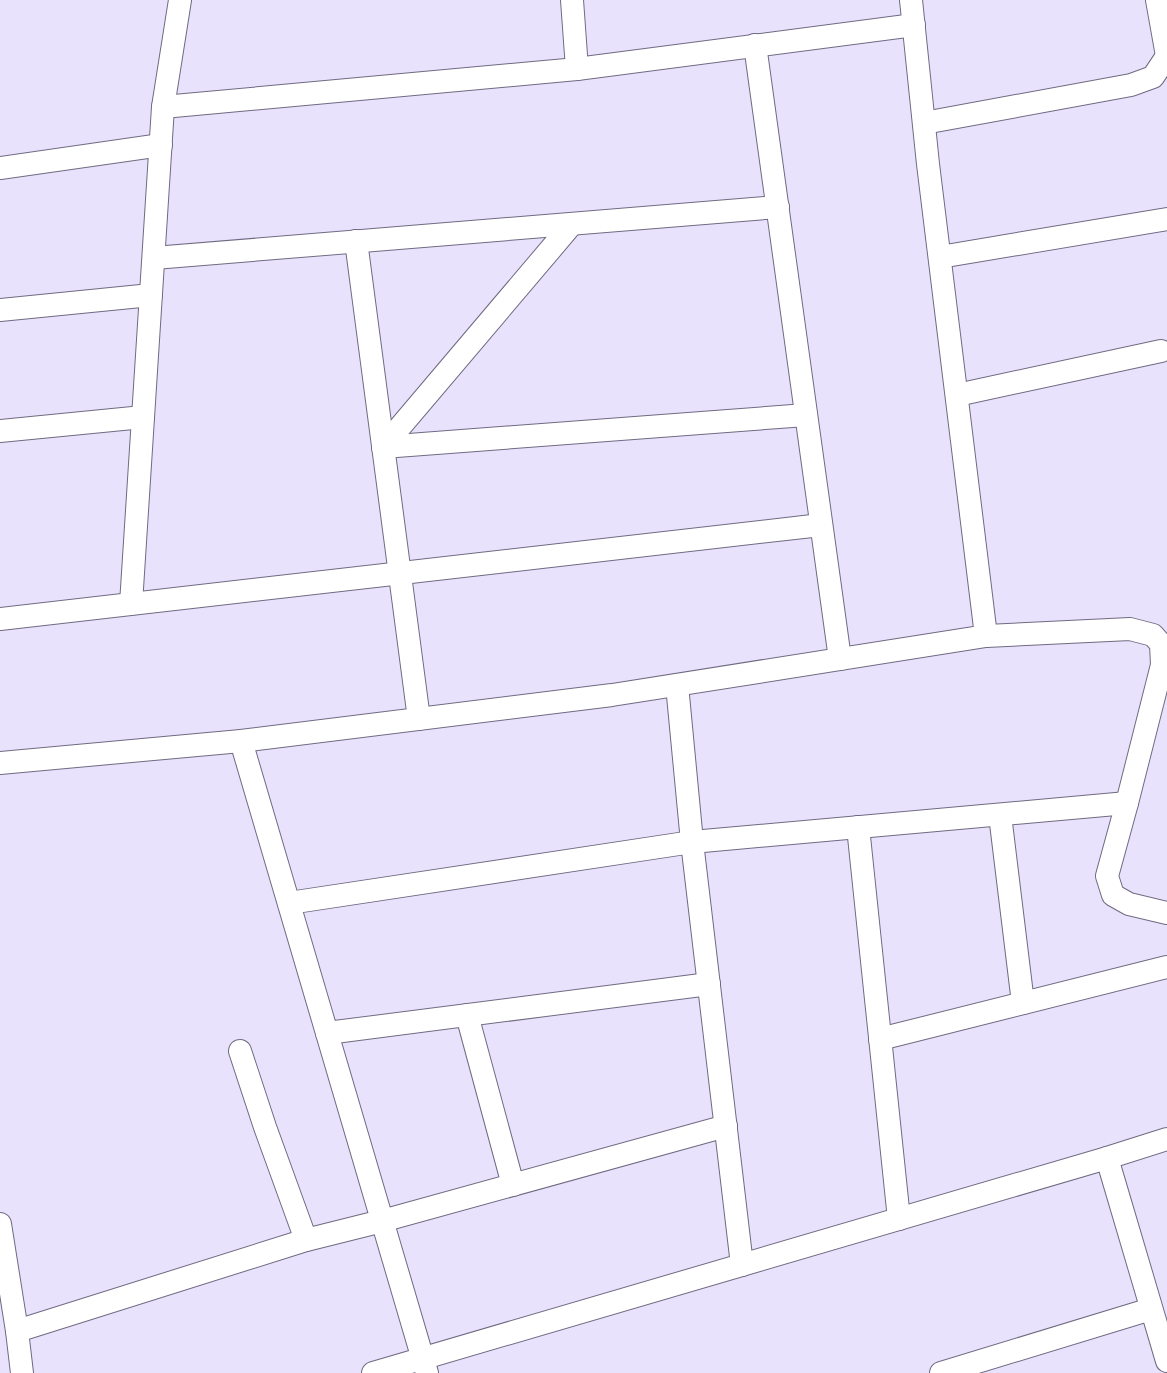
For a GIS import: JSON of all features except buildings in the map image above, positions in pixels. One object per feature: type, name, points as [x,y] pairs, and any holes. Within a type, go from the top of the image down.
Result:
[{"type":"street","points":[[131,604],[163,108],[180,0]]},
{"type":"street","points":[[572,0],[577,69]]},
{"type":"street","points":[[911,0],[924,123],[986,636]]},
{"type":"street","points":[[924,123],[1132,85],[1153,76],[1167,56],[1157,0]]},
{"type":"street","points":[[163,108],[577,69],[914,25]]},
{"type":"street","points":[[755,45],[840,659]]},
{"type":"street","points":[[0,168],[161,145]]},
{"type":"street","points":[[154,258],[778,207]]},
{"type":"street","points":[[940,257],[1167,220]]},
{"type":"street","points":[[383,447],[572,224]]},
{"type":"street","points":[[356,241],[419,719]]},
{"type":"street","points":[[0,310],[151,295]]},
{"type":"street","points":[[957,395],[1161,351]]},
{"type":"street","points":[[383,447],[806,415]]},
{"type":"street","points":[[0,431],[143,418]]},
{"type":"street","points":[[0,619],[821,525]]},
{"type":"street","points":[[0,763],[241,741],[612,695],[986,636],[1130,629],[1154,636],[1161,644],[1162,664],[1107,876],[1113,895],[1129,904],[1167,913]]},
{"type":"street","points":[[677,685],[692,842],[742,1265]]},
{"type":"street","points":[[241,741],[425,1366]]},
{"type":"street","points":[[289,903],[692,842],[1127,803]]},
{"type":"street","points":[[1000,814],[1023,1003]]},
{"type":"street","points":[[858,827],[898,1218]]},
{"type":"street","points":[[880,1039],[1167,966]]},
{"type":"street","points":[[327,1033],[709,984]]},
{"type":"street","points":[[467,1015],[513,1185]]},
{"type":"street","points":[[240,1052],[265,1128],[306,1240]]},
{"type":"street","points":[[17,1331],[306,1240],[382,1221],[726,1126]]},
{"type":"street","points":[[373,1373],[425,1366],[742,1265],[1167,1139]]},
{"type":"street","points":[[1107,1158],[1167,1361]]},
{"type":"street","points":[[0,1224],[22,1373]]},
{"type":"street","points":[[941,1373],[1151,1309]]}]
